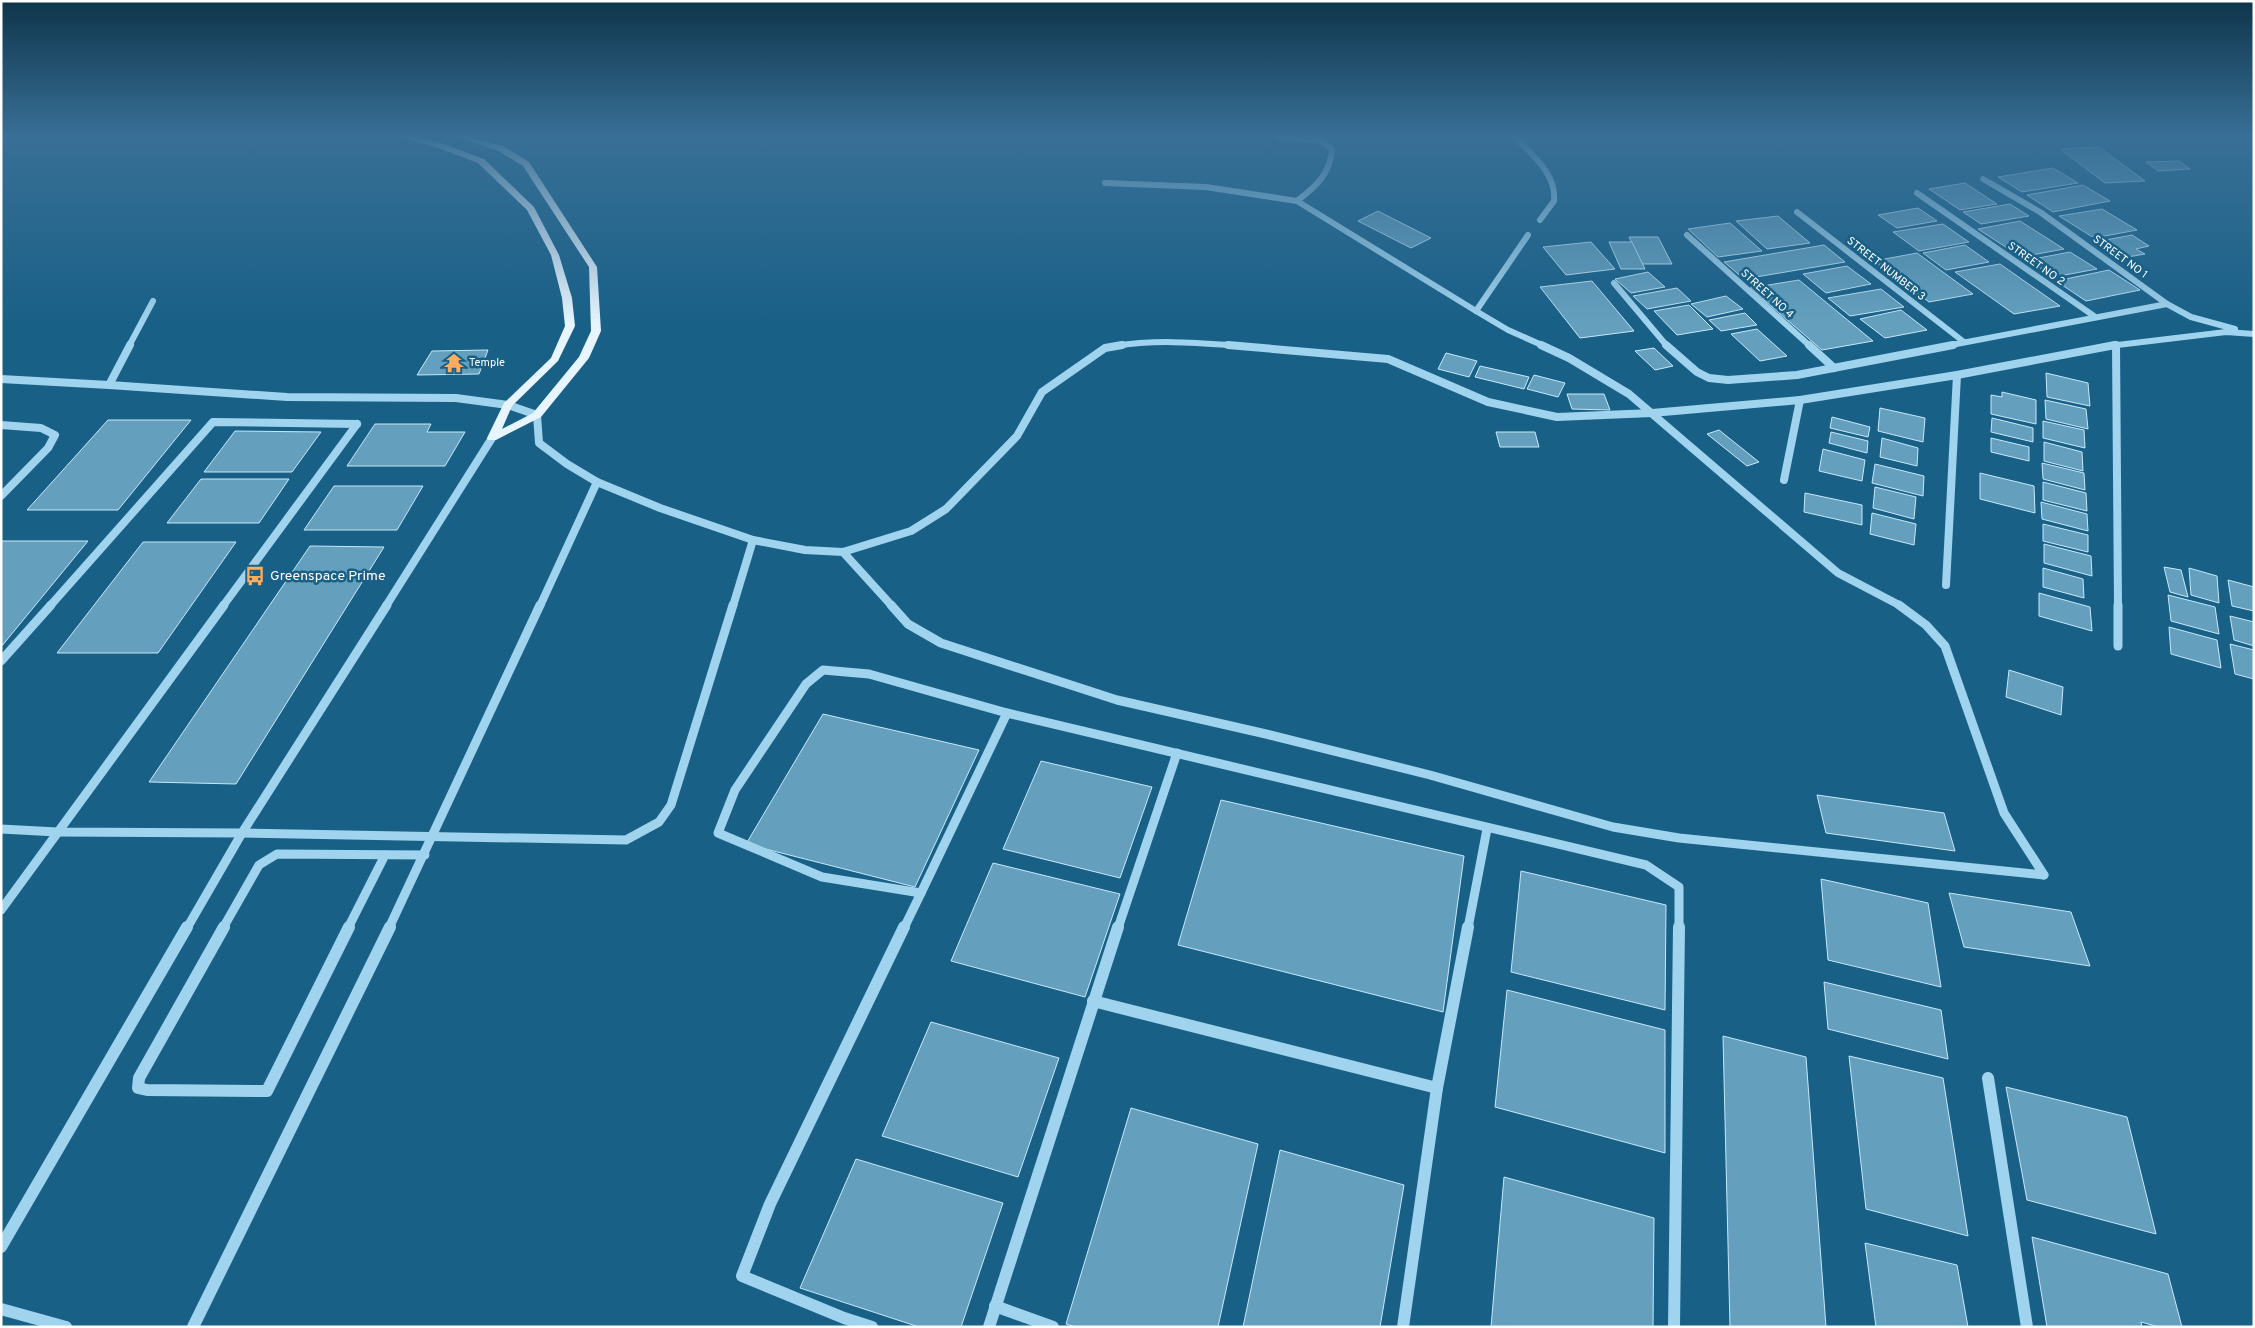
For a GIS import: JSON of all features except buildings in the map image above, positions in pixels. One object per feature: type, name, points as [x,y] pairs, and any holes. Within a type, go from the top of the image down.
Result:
[{"type":"main road","points":[[492,438],[508,405],[555,360],[570,326],[567,298],[555,255],[531,209],[521,199]]},
{"type":"main road","points":[[492,438],[537,415],[584,358],[596,330],[593,267],[549,199]]},
{"type":"street","points":[[843,552],[908,624],[941,643],[1118,700],[1266,734],[1430,775],[1613,826],[1679,838],[2044,875],[2004,813],[1945,646],[1926,625],[1908,609],[1838,573],[1629,394],[1569,358],[1508,330],[1297,201],[1284,199]]},
{"type":"street","points":[[1540,220],[1554,199]]},
{"type":"street","name":"STREET NO 2","points":[[1926,199],[2094,316]]},
{"type":"street","name":"STREET NO 1","points":[[2017,199],[2040,212],[2167,304],[2191,316],[2254,335]]},
{"type":"street","name":"STREET NUMBER 3","points":[[1797,212],[1964,342]]},
{"type":"street","name":"STREET NO 4","points":[[1687,235],[1834,368]]},
{"type":"street","points":[[1476,311],[1528,236]]},
{"type":"street","points":[[1614,283],[1672,350],[1693,371],[1711,378],[1746,379],[1798,376],[2094,316],[2167,304]]},
{"type":"street","points":[[109,385],[153,301]]},
{"type":"street","points":[[1,379],[287,396],[456,398],[508,405],[537,415],[539,443],[567,464],[597,482],[660,508],[753,540],[804,550],[843,552],[911,530],[946,509],[1017,436],[1042,392],[1105,348],[1134,343],[1181,340],[1388,359],[1488,402],[1557,417],[1652,413],[1800,400],[1957,375],[2116,345],[2226,332],[2254,335]]},
{"type":"street","points":[[2116,345],[2118,646]]},
{"type":"street","points":[[1946,585],[1957,375]]},
{"type":"street","points":[[1784,480],[1800,400]]},
{"type":"street","points":[[1,661],[213,422],[357,424],[1,910]]},
{"type":"street","points":[[1,425],[41,428],[55,435],[48,448],[1,496]]},
{"type":"street","points":[[1,1247],[242,833],[492,438]]},
{"type":"street","points":[[194,1327],[434,838],[597,482]]},
{"type":"street","points":[[1,829],[57,832],[242,833],[626,840],[659,822],[671,805],[753,540]]},
{"type":"street","points":[[921,893],[822,877],[718,833],[735,790],[806,684],[823,670],[869,674],[1007,713],[1646,866],[1679,887],[1674,1327]]},
{"type":"street","points":[[872,1327],[844,1318],[742,1276],[770,1204],[1007,713]]},
{"type":"street","points":[[989,1327],[1093,1001],[1177,753]]},
{"type":"street","points":[[1403,1327],[1436,1088],[1486,829]]},
{"type":"street","points":[[385,855],[267,1091],[147,1090],[138,1088],[139,1078],[259,866],[277,854],[385,855],[425,856]]},
{"type":"street","points":[[1093,1001],[1436,1088]]},
{"type":"street","points":[[1988,1078],[2027,1327]]},
{"type":"street","points":[[996,1306],[1053,1327]]},
{"type":"street","points":[[1,1309],[66,1327]]},
{"type":"place","name":"Temple","points":[[454,363]]},
{"type":"place","name":"Greenspace Prime","points":[[255,576]]}]
